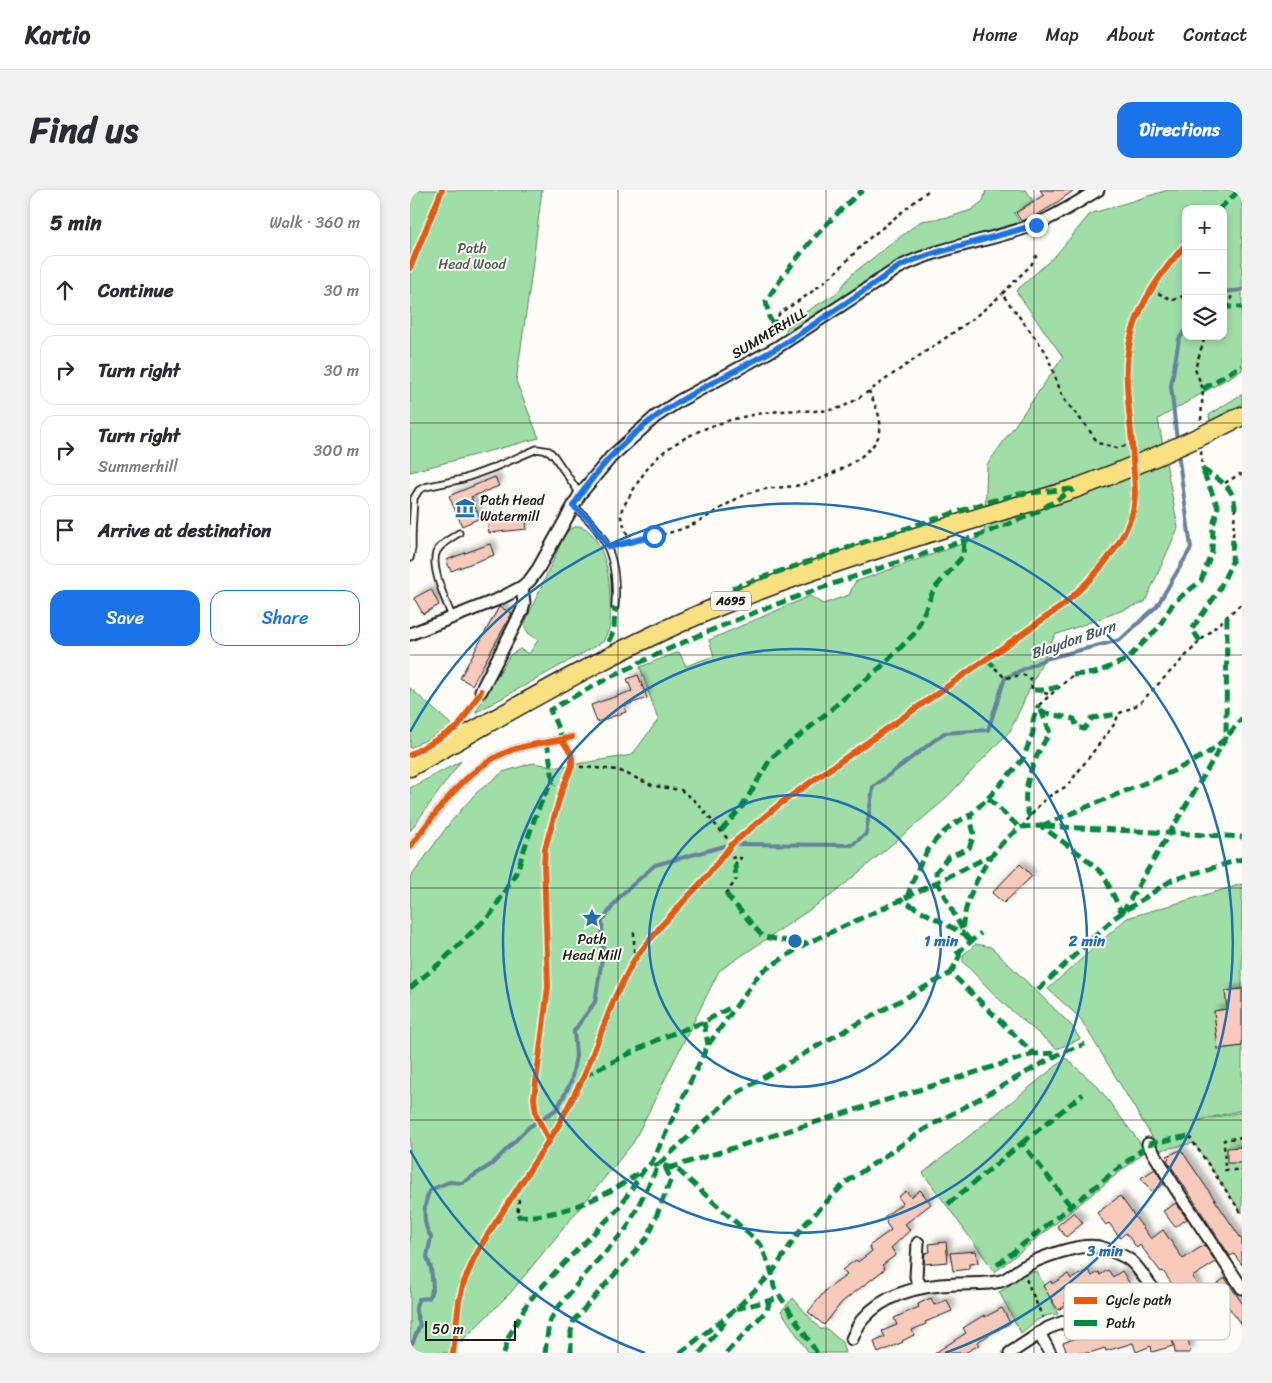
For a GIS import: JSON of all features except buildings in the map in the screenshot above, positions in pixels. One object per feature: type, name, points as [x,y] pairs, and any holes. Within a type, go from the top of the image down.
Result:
[{"type":"main road","name":"A695","points":[[410,767],[618,652],[722,604],[883,548],[1074,489],[1112,475],[1200,437],[1242,416]]},
{"type":"street","name":"SUMMERHILL","points":[[522,587],[538,569],[580,494],[611,457],[655,417],[679,401],[776,348],[900,266],[914,260],[1036,225],[1098,190]]},
{"type":"street","points":[[410,634],[499,599],[522,587],[524,603],[514,638],[481,691]]},
{"type":"street","points":[[1146,1146],[1242,1288]]},
{"type":"street","points":[[918,1242],[916,1277],[921,1287]]},
{"type":"street","points":[[852,1339],[862,1319],[878,1306],[903,1292],[921,1287],[956,1284],[982,1285],[1004,1281],[1042,1258],[1072,1248],[1101,1247],[1129,1259],[1150,1283]]},
{"type":"street","points":[[1010,1353],[1043,1331],[1064,1322]]},
{"type":"street","points":[[1043,1331],[1050,1353]]},
{"type":"lane","points":[[410,558],[414,498],[419,490],[463,479],[537,449],[549,451],[554,456],[580,494]]},
{"type":"lane","points":[[573,506],[590,520],[609,547],[616,585],[615,607]]},
{"type":"lane","points":[[452,617],[434,562],[441,546],[459,533]]},
{"type":"lane","points":[[410,847],[454,792],[467,779],[492,760],[514,749],[572,737]]},
{"type":"path","points":[[776,348],[770,329],[780,313],[809,294],[834,274],[866,241],[929,190]]},
{"type":"path","points":[[630,542],[621,517],[622,509],[651,464],[672,446],[700,432],[736,419],[762,413],[841,407],[950,336],[987,308],[1031,265],[1037,255]]},
{"type":"path","points":[[1151,290],[1173,300],[1182,297]]},
{"type":"path","points":[[1002,294],[1046,352],[1063,398],[1098,443],[1117,448],[1133,444]]},
{"type":"path","points":[[1227,307],[1231,302],[1231,294]]},
{"type":"path","points":[[1200,437],[1203,389],[1195,368],[1204,340]]},
{"type":"path","points":[[609,547],[673,532],[690,526],[733,501],[753,492],[815,481],[853,462],[875,444],[880,430],[879,416],[868,391]]},
{"type":"path","points":[[1225,483],[1240,474],[1242,475]]},
{"type":"path","points":[[1233,536],[1235,509]]},
{"type":"path","points":[[1022,827],[1040,804],[1067,786],[1116,722],[1118,714],[1139,704],[1200,641],[1242,603]]},
{"type":"path","points":[[995,668],[1005,678],[1024,675],[1030,677],[1032,688],[1050,695]]},
{"type":"path","points":[[1040,705],[1073,675]]},
{"type":"path","points":[[572,766],[618,770],[654,786],[680,790],[696,802],[732,844]]},
{"type":"path","points":[[722,857],[741,858],[735,864]]},
{"type":"path","points":[[726,894],[736,880]]},
{"type":"path","points":[[634,932],[634,960]]},
{"type":"path","points":[[1190,1136],[1242,1214]]},
{"type":"path","points":[[1242,1137],[1224,1140],[1225,1170],[1242,1170]]},
{"type":"path","points":[[514,1194],[519,1199],[518,1216]]},
{"type":"path","points":[[1021,1269],[1043,1331]]},
{"type":"green space","name":"Path Head Wood","points":[[410,190],[542,190],[516,381],[539,438],[410,472]]},
{"type":"green space","points":[[986,190],[1026,190],[1033,201],[1014,213],[1020,223],[909,256],[786,335],[786,330],[791,321],[837,293],[852,274],[921,221],[950,217],[971,210],[983,201]]},
{"type":"green space","points":[[1168,190],[1242,190],[1242,370],[1158,419],[1178,528],[1145,602],[1055,635],[1010,731],[941,803],[833,894],[719,971],[633,1143],[512,1291],[450,1353],[410,1353],[410,878],[449,824],[476,793],[503,772],[533,763],[558,767],[632,755],[658,720],[640,667],[679,652],[686,666],[714,656],[709,640],[810,596],[823,604],[849,595],[855,582],[984,536],[987,465],[1063,357],[1016,291],[1056,255],[1090,214]]},
{"type":"green space","points":[[1242,394],[1242,404],[1210,421],[1209,415]]},
{"type":"green space","points":[[578,526],[589,531],[593,536],[601,549],[607,569],[610,596],[610,624],[603,642],[475,713],[510,655],[520,649],[529,654],[538,640],[528,633],[524,625],[564,536],[570,529]]},
{"type":"green space","points":[[410,688],[453,726],[410,748]]},
{"type":"green space","points":[[461,761],[410,831],[410,788]]},
{"type":"green space","points":[[1242,884],[1242,989],[1225,991],[1227,1009],[1214,1011],[1218,1049],[1242,1046],[1242,1110],[1192,1122],[1242,1112],[1242,1213],[1194,1143],[1160,1150],[1080,1018],[1048,989],[1127,918]]},
{"type":"green space","points":[[976,944],[991,947],[1071,1025],[1080,1039],[1057,1049],[1006,1006],[963,962],[963,955]]},
{"type":"green space","points":[[1066,1058],[1098,1087],[1146,1151],[995,1272],[923,1173]]},
{"type":"green space","points":[[1037,1271],[1058,1314],[1042,1318],[1021,1333],[999,1292],[1008,1287],[1020,1275]]},
{"type":"green space","points":[[793,1298],[820,1329],[827,1329],[842,1342],[845,1353],[809,1353],[781,1311]]},
{"type":"waterway","name":"Blaydon Burn","points":[[1227,292],[1242,290]]},
{"type":"waterway","name":"Blaydon Burn","points":[[1177,441],[1171,386],[1179,339],[1182,335]]},
{"type":"waterway","name":"Blaydon Burn","points":[[410,1345],[420,1325],[416,1312],[417,1302],[419,1299],[429,1298],[433,1287],[431,1268],[427,1257],[431,1237],[426,1226],[424,1214],[430,1190],[449,1182],[462,1183],[492,1164],[529,1127],[557,1109],[571,1082],[576,1056],[574,1031],[595,1002],[603,953],[602,921],[621,895],[655,865],[732,844],[852,845],[866,834],[873,787],[944,733],[988,730],[1005,678],[1045,659],[1120,640],[1157,606],[1191,548],[1178,453]]},
{"type":"marked path","points":[[773,324],[769,317],[766,301],[810,242],[863,190]]},
{"type":"marked path","points":[[1223,205],[1240,190]]},
{"type":"marked path","points":[[1227,307],[1242,307]]},
{"type":"marked path","points":[[1203,389],[1242,365]]},
{"type":"marked path","points":[[1202,469],[1225,485],[1232,495],[1235,509]]},
{"type":"marked path","points":[[1073,675],[1095,673],[1126,660],[1158,628],[1174,602],[1201,581],[1212,551],[1213,526],[1218,507],[1202,469]]},
{"type":"marked path","points":[[732,588],[873,539],[991,501],[1019,494],[1071,489]]},
{"type":"marked path","points":[[564,742],[550,710],[611,677],[673,647],[769,607],[1000,527],[1046,507],[1074,489]]},
{"type":"marked path","points":[[1200,641],[1192,629],[1218,592],[1232,562],[1233,536]]},
{"type":"marked path","points":[[721,831],[742,807],[771,758],[881,667],[916,632],[934,589],[963,556],[964,539]]},
{"type":"marked path","points":[[609,642],[614,629],[615,607]]},
{"type":"marked path","points":[[1122,913],[1226,738],[1227,616]]},
{"type":"marked path","points":[[987,659],[995,668]]},
{"type":"marked path","points":[[1034,690],[1046,690],[1061,686]]},
{"type":"marked path","points":[[988,798],[1023,759],[1033,732],[1033,721],[1039,705]]},
{"type":"marked path","points":[[1030,817],[1027,808],[1027,786],[1034,762],[1050,733],[1039,705]]},
{"type":"marked path","points":[[1041,712],[1074,719],[1077,727],[1084,729],[1092,718],[1118,714]]},
{"type":"marked path","points":[[1041,826],[1176,770],[1208,753],[1226,738],[1242,718]]},
{"type":"marked path","points":[[547,741],[554,786]]},
{"type":"marked path","points":[[410,988],[439,964],[491,914],[517,871],[535,817],[553,781]]},
{"type":"marked path","points":[[962,929],[937,882],[936,872],[948,857],[969,848],[974,835],[970,815],[988,798],[1020,828]]},
{"type":"marked path","points":[[907,898],[917,871],[929,849],[946,830],[970,815]]},
{"type":"marked path","points":[[971,941],[963,930],[963,925],[968,901],[973,889],[986,865],[1002,843],[1022,827],[1041,826],[1084,857],[1103,874],[1122,913]]},
{"type":"marked path","points":[[1045,826],[1242,837]]},
{"type":"marked path","points":[[905,898],[992,855]]},
{"type":"marked path","points":[[1038,990],[1114,918],[1172,880],[1242,859]]},
{"type":"marked path","points":[[735,864],[736,880]]},
{"type":"marked path","points":[[726,894],[763,937],[805,944]]},
{"type":"marked path","points":[[504,1353],[509,1336],[528,1302],[618,1209],[644,1170],[652,1162],[708,1045],[760,973],[805,944],[901,900],[964,934]]},
{"type":"marked path","points":[[956,954],[981,933]]},
{"type":"marked path","points":[[960,951],[951,973],[1034,1054],[1058,1053]]},
{"type":"marked path","points":[[817,1353],[774,1287],[772,1273],[761,1245],[678,1170],[659,1164],[735,1094],[826,1041],[951,973]]},
{"type":"marked path","points":[[584,1076],[661,1038],[704,1022],[733,1006]]},
{"type":"marked path","points":[[704,1022],[708,1045]]},
{"type":"marked path","points":[[680,1353],[736,1309],[772,1273],[803,1226],[845,1183],[925,1129],[1061,1053],[1085,1044]]},
{"type":"marked path","points":[[669,1168],[1034,1054]]},
{"type":"marked path","points":[[1022,1143],[1083,1094]]},
{"type":"marked path","points":[[1148,1144],[1189,1136]]},
{"type":"marked path","points":[[948,1204],[1022,1143],[1070,1205]]},
{"type":"marked path","points":[[997,1265],[1144,1148]]},
{"type":"marked path","points":[[545,1353],[549,1323],[556,1310],[627,1228],[659,1164],[654,1166]]},
{"type":"marked path","points":[[571,1353],[571,1331],[574,1320],[648,1237],[671,1179],[665,1167]]},
{"type":"marked path","points":[[517,1216],[532,1216],[565,1210],[597,1198],[639,1173]]},
{"type":"marked path","points":[[736,1309],[780,1298]]},
{"type":"marked path","points":[[726,1353],[767,1310],[770,1300]]},
{"type":"marked path","points":[[700,1353],[725,1322]]},
{"type":"cycle path","points":[[410,268],[442,190]]},
{"type":"cycle path","points":[[453,1353],[459,1301],[464,1282],[473,1261],[485,1239],[558,1126],[584,1076],[615,997],[634,960],[661,926],[708,875],[732,844],[781,803],[1062,606],[1092,577],[1118,544],[1130,520],[1135,498],[1127,383],[1129,343],[1134,325],[1150,291],[1182,249]]},
{"type":"cycle path","points":[[410,755],[458,727],[481,691]]},
{"type":"cycle path","points":[[410,847],[443,803],[469,776],[483,765],[515,749],[572,737]]},
{"type":"cycle path","points":[[549,1142],[536,1114],[534,1098],[548,987],[545,848],[562,790],[572,766],[571,753],[562,740]]},
{"type":"place","name":"Path Head Watermill","points":[[465,508]]},
{"type":"place","name":"Path Head Mill","points":[[592,918]]},
{"type":"route","points":[[654,536],[609,547],[590,520],[573,506],[580,494],[611,457],[655,417],[679,401],[776,348],[900,266],[935,253],[1036,225]]}]
